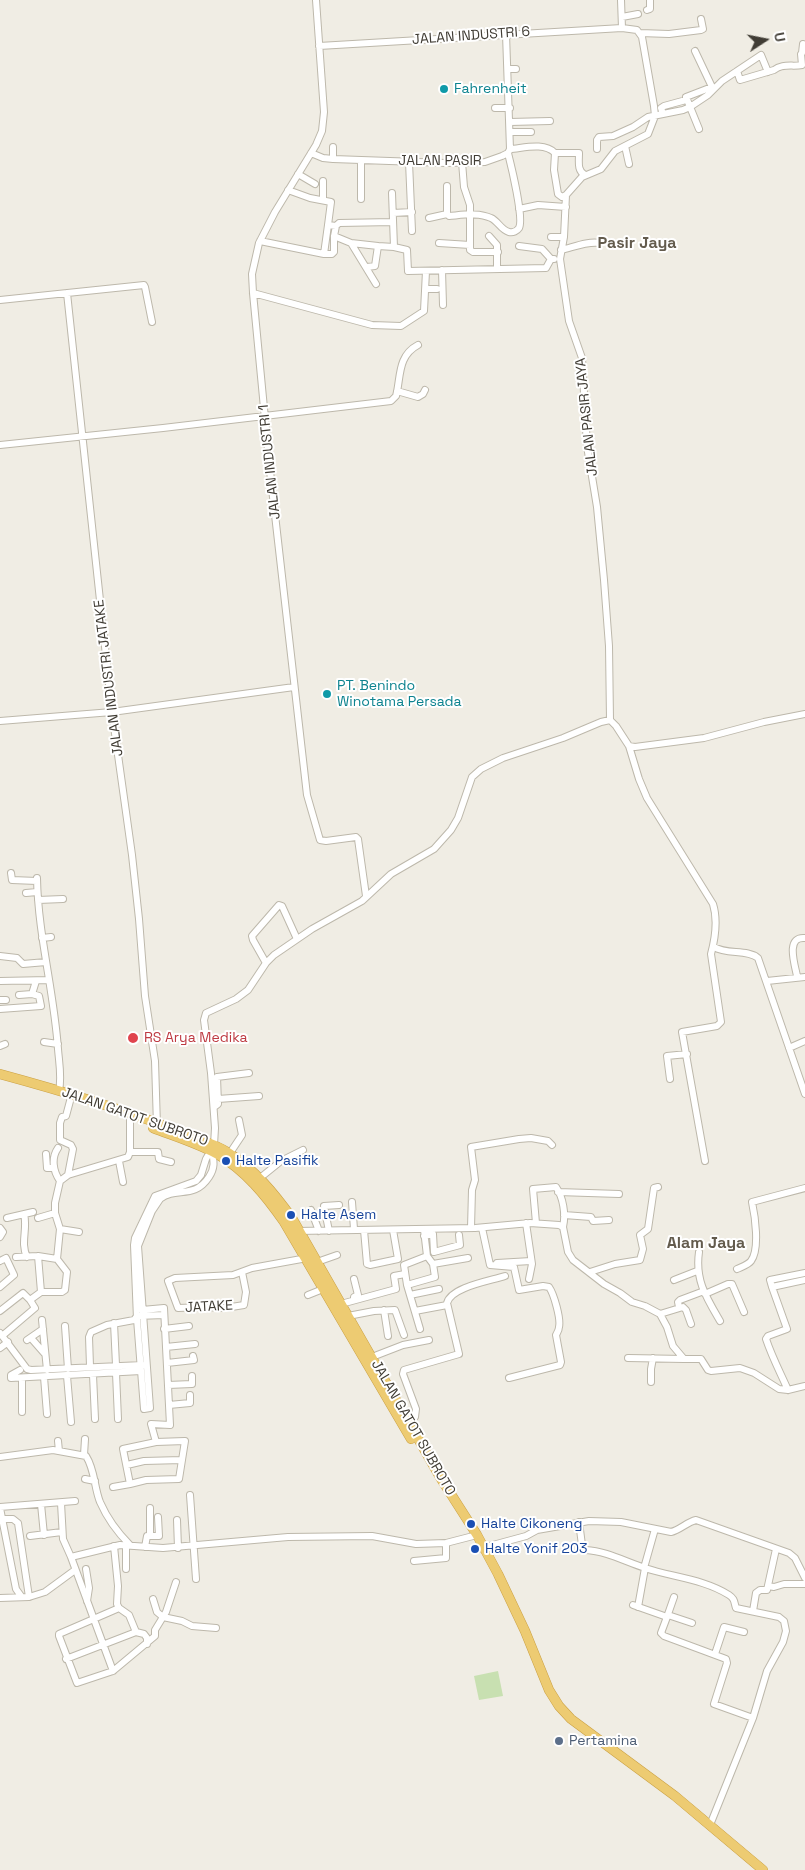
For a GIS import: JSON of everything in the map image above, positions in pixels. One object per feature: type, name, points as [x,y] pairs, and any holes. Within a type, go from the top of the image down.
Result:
[{"type":"highway","name":"JALAN GATOT SUBROTO","points":[[0,1074],[59,1091],[131,1116],[213,1148],[256,1185],[295,1232]]},
{"type":"highway","name":"JALAN GATOT SUBROTO","points":[[0,1080],[70,1101],[131,1116]]},
{"type":"highway","name":"JALAN GATOT SUBROTO","points":[[157,1126],[167,1134],[230,1153],[260,1178],[279,1201],[295,1232],[372,1356],[409,1430]]},
{"type":"highway","name":"JALAN GATOT SUBROTO","points":[[312,1258],[324,1290],[480,1548],[498,1574],[549,1690],[559,1706],[595,1741],[657,1786],[763,1870]]},
{"type":"highway","name":"JALAN GATOT SUBROTO","points":[[708,1827],[754,1870]]},
{"type":"street","name":"JALAN INDUSTRI 1","points":[[316,0],[324,112],[322,130],[311,153],[260,241],[254,266],[253,293],[270,472],[307,795],[322,842],[358,839],[363,888],[366,896]]},
{"type":"street","points":[[621,0],[622,28],[632,28],[640,33],[669,34],[701,30],[703,29],[701,19]]},
{"type":"street","points":[[647,10],[650,9],[650,0]]},
{"type":"street","points":[[622,17],[638,14]]},
{"type":"street","name":"JALAN INDUSTRI 6","points":[[319,46],[622,28]]},
{"type":"street","points":[[555,152],[555,186],[559,196],[562,197],[566,195],[575,183],[600,169],[615,151],[648,134],[655,116],[640,33]]},
{"type":"street","points":[[429,218],[447,214],[449,216],[469,214],[491,218],[510,232],[516,232],[519,228],[521,223],[509,151],[510,108],[506,34]]},
{"type":"street","points":[[737,70],[740,80],[774,70],[777,67],[802,65],[800,54],[802,53],[803,44]]},
{"type":"street","points":[[695,51],[712,88]]},
{"type":"street","points":[[597,149],[599,137],[613,136],[648,117],[690,107],[712,88],[760,55],[768,72]]},
{"type":"street","points":[[508,69],[516,69]]},
{"type":"street","points":[[663,114],[661,108],[664,106],[686,100],[686,97],[690,95],[712,88]]},
{"type":"street","points":[[686,100],[699,129]]},
{"type":"street","points":[[495,108],[510,108]]},
{"type":"street","points":[[510,122],[550,121]]},
{"type":"street","points":[[510,132],[531,132]]},
{"type":"street","points":[[625,146],[629,164]]},
{"type":"street","points":[[333,147],[333,159]]},
{"type":"street","name":"JALAN PASIR","points":[[311,153],[323,158],[361,161],[486,162],[495,160],[509,151],[548,147],[555,152],[579,154],[579,168],[585,176]]},
{"type":"street","points":[[361,161],[361,199]]},
{"type":"street","points":[[409,162],[412,231]]},
{"type":"street","points":[[462,162],[464,187],[470,202],[470,250],[473,252],[498,252]]},
{"type":"street","points":[[298,174],[315,184]]},
{"type":"street","points":[[323,181],[323,200]]},
{"type":"street","points":[[447,186],[447,214]]},
{"type":"street","points":[[288,190],[331,202],[324,254]]},
{"type":"street","points":[[392,192],[394,247]]},
{"type":"street","name":"JALAN PASIR JAYA","points":[[566,195],[564,237],[560,259],[569,321],[582,358],[587,446],[597,506],[604,580],[609,646],[610,720]]},
{"type":"street","points":[[519,209],[538,205],[566,207]]},
{"type":"street","points":[[393,213],[412,212]]},
{"type":"street","points":[[260,241],[332,254],[334,252],[336,226],[341,222],[393,222]]},
{"type":"street","points":[[328,225],[336,226]]},
{"type":"street","points":[[334,236],[351,243],[407,250],[408,270],[546,268],[551,259]]},
{"type":"street","points":[[489,236],[496,245],[498,252],[498,268]]},
{"type":"street","points":[[551,237],[564,237]]},
{"type":"street","points":[[561,250],[586,242],[600,243]]},
{"type":"street","points":[[351,243],[376,284]]},
{"type":"street","points":[[439,243],[470,245]]},
{"type":"street","points":[[367,267],[375,266],[378,246]]},
{"type":"street","points":[[519,246],[542,249],[551,259],[560,259]]},
{"type":"street","points":[[442,270],[443,305]]},
{"type":"street","points":[[253,293],[372,325],[401,326],[424,311],[426,271]]},
{"type":"street","points":[[0,300],[144,286],[152,322]]},
{"type":"street","points":[[426,290],[437,290]]},
{"type":"street","name":"JALAN INDUSTRI JATAKE","points":[[67,293],[112,712],[139,919],[144,996],[155,1061],[157,1126]]},
{"type":"street","points":[[0,445],[391,401],[394,399],[397,391],[398,376],[404,360],[408,352],[418,345]]},
{"type":"street","points":[[397,391],[418,396],[423,394],[425,390]]},
{"type":"street","points":[[0,721],[112,712],[294,687]]},
{"type":"street","points":[[628,746],[634,747],[697,740],[764,722],[805,714]]},
{"type":"street","points":[[137,1239],[160,1199],[169,1194],[194,1191],[202,1186],[214,1170],[214,1106],[205,1016],[248,990],[266,963],[297,939],[357,904],[391,874],[420,858],[441,843],[458,818],[472,777],[481,768],[503,758],[610,720],[616,726],[628,746],[639,779],[648,798],[713,904],[716,922],[714,947],[711,954],[721,1022],[718,1026],[682,1032],[704,1161]]},
{"type":"street","points":[[11,873],[12,880],[37,879],[42,938],[58,1044],[59,1091]]},
{"type":"street","points":[[26,893],[37,892]]},
{"type":"street","points":[[38,900],[63,899]]},
{"type":"street","points":[[266,963],[252,936],[279,905],[282,906],[297,939]]},
{"type":"street","points":[[42,938],[51,937]]},
{"type":"street","points":[[797,976],[792,948],[798,938],[805,938]]},
{"type":"street","points":[[714,947],[756,956],[760,961],[805,1094]]},
{"type":"street","points":[[0,956],[17,958],[23,964],[46,962]]},
{"type":"street","points":[[767,981],[797,976],[805,977]]},
{"type":"street","points":[[0,981],[49,980]]},
{"type":"street","points":[[32,994],[36,981]]},
{"type":"street","points":[[0,1009],[40,1006],[39,996],[32,994],[19,995]]},
{"type":"street","points":[[789,1048],[805,1040]]},
{"type":"street","points":[[44,1042],[58,1044]]},
{"type":"street","points":[[670,1079],[668,1056],[686,1054]]},
{"type":"street","points":[[214,1106],[218,1104],[218,1076],[249,1073]]},
{"type":"street","points":[[218,1098],[259,1096]]},
{"type":"street","points":[[68,1175],[73,1149],[71,1145],[60,1140],[60,1123],[62,1117],[66,1116],[70,1101]]},
{"type":"street","points":[[30,1300],[41,1292],[62,1292],[65,1290],[67,1272],[57,1259],[60,1229],[55,1213],[55,1195],[60,1181],[68,1175],[128,1157],[130,1152],[131,1116]]},
{"type":"street","points":[[230,1153],[242,1135],[239,1120]]},
{"type":"street","points":[[471,1228],[472,1190],[475,1180],[471,1147],[531,1138],[548,1140],[552,1145]]},
{"type":"street","points":[[58,1148],[53,1168],[60,1181]]},
{"type":"street","points":[[143,1367],[150,1409],[143,1408],[137,1239],[155,1196],[196,1181],[201,1174],[206,1158],[213,1148]]},
{"type":"street","points":[[260,1178],[281,1161],[303,1150]]},
{"type":"street","points":[[130,1152],[158,1152],[159,1159],[172,1162]]},
{"type":"street","points":[[46,1154],[47,1168],[53,1168]]},
{"type":"street","points":[[119,1161],[123,1182]]},
{"type":"street","points":[[204,1165],[214,1170]]},
{"type":"street","points":[[536,1223],[533,1189],[556,1187],[562,1200],[563,1227],[570,1257],[604,1284],[632,1302],[660,1314],[667,1327],[673,1346],[684,1359]]},
{"type":"street","points":[[590,1272],[621,1262],[640,1260],[643,1249],[640,1235],[648,1229],[651,1199],[654,1188],[658,1187]]},
{"type":"street","points":[[737,1269],[748,1264],[752,1259],[756,1229],[752,1202],[805,1188]]},
{"type":"street","points":[[558,1192],[619,1194]]},
{"type":"street","points":[[352,1202],[354,1230]]},
{"type":"street","points":[[329,1231],[324,1206],[339,1205]]},
{"type":"street","points":[[311,1210],[319,1231]]},
{"type":"street","points":[[7,1218],[33,1212]]},
{"type":"street","points":[[38,1218],[55,1213]]},
{"type":"street","points":[[24,1214],[26,1256]]},
{"type":"street","points":[[564,1215],[590,1217],[593,1221],[609,1220]]},
{"type":"street","points":[[424,1233],[536,1223],[563,1227]]},
{"type":"street","points":[[526,1224],[532,1266],[529,1279]]},
{"type":"street","points":[[0,1228],[3,1232],[0,1236]]},
{"type":"street","points":[[482,1228],[489,1263],[492,1266],[514,1267],[518,1290],[543,1286],[549,1287],[555,1299],[559,1321],[559,1330],[556,1333],[556,1338],[561,1364],[509,1378]]},
{"type":"street","points":[[60,1229],[79,1232]]},
{"type":"street","points":[[364,1230],[367,1264],[370,1265],[398,1259],[393,1230]]},
{"type":"street","points":[[295,1232],[393,1230],[433,1234],[434,1278],[407,1285]]},
{"type":"street","points":[[424,1233],[428,1256],[435,1263]]},
{"type":"street","points":[[434,1252],[460,1245],[459,1235]]},
{"type":"street","points":[[699,1252],[697,1271],[704,1292],[720,1321]]},
{"type":"street","points":[[242,1272],[337,1255]]},
{"type":"street","points":[[16,1257],[38,1256],[57,1259]]},
{"type":"street","points":[[38,1256],[41,1292]]},
{"type":"street","points":[[420,1329],[404,1274],[404,1264],[428,1256]]},
{"type":"street","points":[[0,1261],[5,1258],[14,1275],[0,1287]]},
{"type":"street","points":[[435,1263],[468,1258]]},
{"type":"street","points":[[489,1263],[531,1261]]},
{"type":"street","points":[[674,1280],[697,1271]]},
{"type":"street","name":"JATAKE","points":[[242,1272],[246,1292],[244,1304],[225,1308],[178,1308],[168,1281],[175,1278],[229,1276],[242,1272]]},
{"type":"street","points":[[788,1390],[774,1362],[766,1339],[768,1336],[787,1329],[770,1280],[805,1273]]},
{"type":"street","points":[[341,1304],[396,1289],[394,1276],[404,1274]]},
{"type":"street","points":[[409,1430],[415,1417],[416,1409],[403,1374],[404,1370],[458,1354],[447,1300],[454,1292],[505,1276]]},
{"type":"street","points":[[354,1279],[358,1295],[354,1297],[354,1301]]},
{"type":"street","points":[[772,1287],[805,1280]]},
{"type":"street","points":[[679,1307],[678,1302],[680,1300],[732,1284],[744,1312]]},
{"type":"street","points":[[410,1295],[439,1289]]},
{"type":"street","points":[[308,1295],[324,1290]]},
{"type":"street","points":[[0,1311],[22,1294],[34,1306],[34,1310],[1,1334],[27,1369],[34,1371],[116,1365],[143,1367]]},
{"type":"street","points":[[415,1311],[447,1305]]},
{"type":"street","points":[[660,1314],[679,1307],[685,1308],[691,1324]]},
{"type":"street","points":[[90,1366],[89,1334],[114,1323],[139,1318],[164,1308],[170,1425],[151,1424],[156,1442]]},
{"type":"street","points":[[384,1310],[388,1336]]},
{"type":"street","points":[[348,1316],[384,1310],[396,1311],[404,1335]]},
{"type":"street","points":[[42,1320],[47,1370]]},
{"type":"street","points":[[114,1323],[116,1365]]},
{"type":"street","points":[[65,1326],[68,1368]]},
{"type":"street","points":[[164,1329],[188,1326]]},
{"type":"street","points":[[43,1329],[29,1339],[45,1355]]},
{"type":"street","points":[[372,1356],[403,1345],[429,1340]]},
{"type":"street","points":[[0,1348],[8,1342]]},
{"type":"street","points":[[166,1347],[195,1344]]},
{"type":"street","points":[[167,1362],[194,1360],[193,1356]]},
{"type":"street","points":[[628,1358],[701,1359],[711,1371],[744,1368],[779,1389],[788,1390],[805,1386]]},
{"type":"street","points":[[651,1382],[651,1369],[654,1358]]},
{"type":"street","points":[[20,1370],[10,1376],[12,1379],[116,1373],[143,1367]]},
{"type":"street","points":[[116,1373],[118,1420]]},
{"type":"street","points":[[93,1375],[95,1419]]},
{"type":"street","points":[[67,1376],[71,1422]]},
{"type":"street","points":[[168,1385],[192,1384],[192,1376]]},
{"type":"street","points":[[44,1377],[47,1414]]},
{"type":"street","points":[[22,1378],[22,1412]]},
{"type":"street","points":[[169,1405],[190,1403],[190,1395]]},
{"type":"street","points":[[85,1439],[84,1455],[90,1463],[100,1502],[118,1533],[128,1545],[126,1569]]},
{"type":"street","points":[[58,1441],[59,1451]]},
{"type":"street","points":[[113,1487],[130,1484],[146,1480],[179,1479],[184,1441],[156,1442],[123,1450],[130,1484]]},
{"type":"street","points":[[0,1458],[31,1452],[59,1451],[84,1455]]},
{"type":"street","points":[[126,1465],[144,1461],[182,1460]]},
{"type":"street","points":[[85,1479],[95,1481]]},
{"type":"street","points":[[190,1495],[196,1579]]},
{"type":"street","points":[[21,1596],[16,1589],[0,1508],[75,1501]]},
{"type":"street","points":[[61,1503],[64,1543],[71,1557],[113,1671]]},
{"type":"street","points":[[42,1504],[44,1535]]},
{"type":"street","points":[[150,1508],[150,1536]]},
{"type":"street","points":[[145,1547],[146,1537],[159,1536],[158,1517]]},
{"type":"street","points":[[2,1518],[13,1519],[18,1523],[29,1597]]},
{"type":"street","points":[[177,1520],[178,1548]]},
{"type":"street","points":[[480,1548],[526,1536],[537,1530],[579,1522],[609,1521],[674,1531],[688,1522],[699,1520],[792,1555],[805,1578]]},
{"type":"street","points":[[579,1522],[582,1545],[585,1549],[602,1551],[617,1559],[705,1585],[733,1598],[736,1608],[779,1617],[784,1621],[786,1631],[783,1642],[766,1676],[753,1718],[708,1827]]},
{"type":"street","points":[[655,1529],[636,1606],[692,1623]]},
{"type":"street","points":[[30,1536],[62,1532]]},
{"type":"street","points":[[71,1557],[114,1546],[128,1545],[178,1548],[243,1540],[372,1536],[408,1544],[446,1542],[474,1537]]},
{"type":"street","points":[[414,1561],[446,1558],[446,1542]]},
{"type":"street","points":[[114,1546],[118,1586],[117,1604],[119,1608],[129,1615],[136,1632]]},
{"type":"street","points":[[752,1611],[756,1593],[760,1590],[767,1590],[776,1549]]},
{"type":"street","points":[[86,1568],[89,1588],[86,1602]]},
{"type":"street","points":[[0,1598],[29,1597],[45,1592],[75,1570]]},
{"type":"street","points":[[119,1608],[59,1634],[66,1659],[77,1683],[113,1671],[155,1636],[155,1630],[163,1617],[176,1582]]},
{"type":"street","points":[[768,1586],[805,1584]]},
{"type":"street","points":[[674,1597],[662,1633],[663,1636],[724,1657],[727,1662],[714,1704],[753,1718]]},
{"type":"street","points":[[153,1599],[158,1612],[163,1617],[182,1621],[197,1627],[216,1628]]},
{"type":"street","points":[[715,1654],[723,1628],[744,1632]]},
{"type":"street","points":[[66,1659],[136,1632],[144,1634],[147,1638],[147,1644]]},
{"type":"green space","points":[[498,1671],[503,1696],[479,1700],[474,1676]]},
{"type":"place","name":"Fahrenheit","points":[[444,89]]},
{"type":"place","name":"PT. Benindo Winotama Persada","points":[[327,694]]},
{"type":"place","name":"RS Arya Medika","points":[[133,1038]]},
{"type":"place","name":"Halte Pasifik","points":[[226,1161]]},
{"type":"place","name":"Halte Asem","points":[[291,1215]]},
{"type":"place","name":"Halte Cikoneng","points":[[471,1524]]},
{"type":"place","name":"Halte Yonif 203","points":[[475,1549]]},
{"type":"place","name":"Pertamina","points":[[559,1741]]},
{"type":"district","name":"Pasir Jaya","points":[[637,244]]},
{"type":"district","name":"Alam Jaya","points":[[706,1244]]}]
